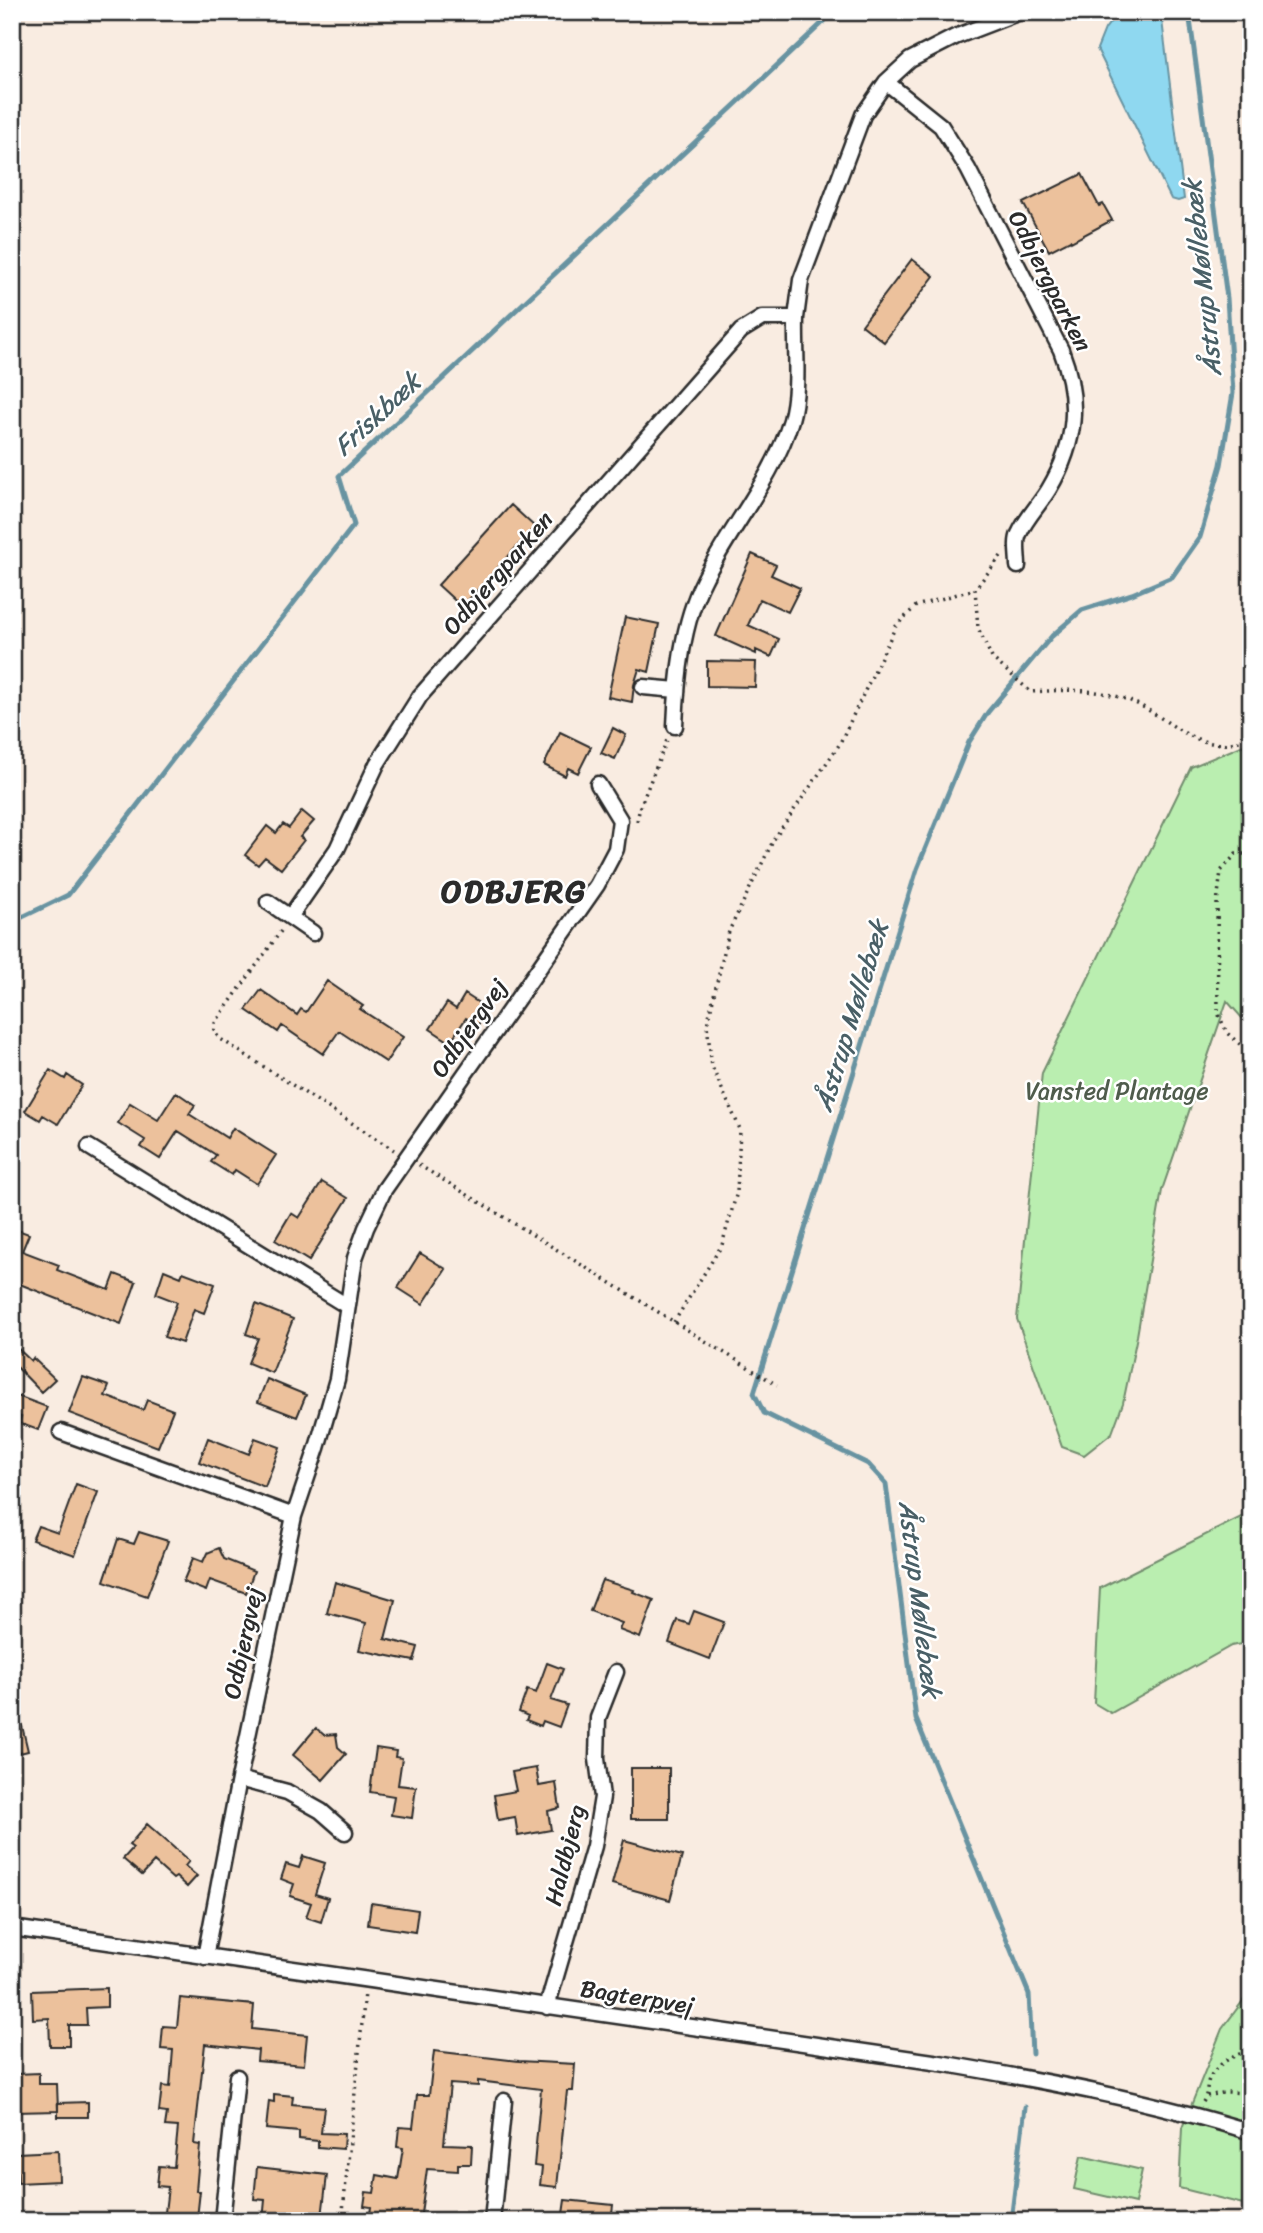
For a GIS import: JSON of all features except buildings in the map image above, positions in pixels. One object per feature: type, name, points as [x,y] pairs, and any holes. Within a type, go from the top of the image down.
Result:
[{"type":"street","points":[[675,726],[677,690],[687,630],[703,582],[776,456],[791,419],[795,388],[796,318],[801,280],[863,116],[886,82],[910,60],[955,37],[1020,12]]},
{"type":"street","name":"Odbjergparken","points":[[886,82],[941,126],[968,169],[1061,350],[1072,377],[1072,432],[1066,454],[1051,487],[1018,535]]},
{"type":"street","name":"Odbjergparken","points":[[290,918],[337,849],[377,764],[420,696],[741,331],[762,318],[796,318]]},
{"type":"street","points":[[1018,535],[1018,566]]},
{"type":"street","points":[[643,687],[677,690]]},
{"type":"street","name":"Odbjergvej","points":[[205,1956],[293,1516],[337,1379],[355,1258],[384,1190],[597,885],[616,849],[620,820],[598,783]]},
{"type":"street","points":[[268,902],[313,933]]},
{"type":"street","points":[[89,1147],[347,1306]]},
{"type":"street","points":[[61,1432],[293,1516]]},
{"type":"street","name":"Haldbjerg","points":[[547,2007],[594,1846],[602,1797],[597,1759],[598,1718],[616,1672]]},
{"type":"street","points":[[239,1779],[287,1792],[321,1811],[345,1832]]},
{"type":"street","name":"Bagterpvej","points":[[12,1928],[940,2063],[1080,2088],[1209,2119],[1251,2132]]},
{"type":"street","points":[[222,2221],[237,2077]]},
{"type":"street","points":[[492,2221],[504,2101]]},
{"type":"path","points":[[674,1322],[722,1245],[737,1192],[740,1129],[712,1067],[707,1025],[729,931],[774,839],[839,745],[896,626],[916,606],[975,589],[1018,535]]},
{"type":"path","points":[[975,589],[978,628],[992,658],[1031,692],[1078,689],[1124,698],[1202,742],[1236,744],[1251,736]]},
{"type":"path","points":[[635,832],[640,807],[675,726]]},
{"type":"path","points":[[1251,855],[1236,854],[1221,871],[1217,903],[1218,1013],[1227,1033],[1251,1054]]},
{"type":"path","points":[[290,918],[215,1023],[214,1031],[219,1038],[406,1158],[777,1385]]},
{"type":"path","points":[[342,2221],[367,1980]]},
{"type":"path","points":[[1251,2050],[1233,2056],[1218,2066],[1208,2081],[1207,2096],[1227,2092],[1251,2093]]},
{"type":"green space","name":"Vansted Plantage","points":[[1251,742],[1251,1028],[1227,1001],[1162,1190],[1123,1403],[1112,1433],[1084,1455],[1062,1447],[1017,1319],[1042,1073],[1191,767]]},
{"type":"green space","points":[[1249,1513],[1251,1642],[1231,1646],[1111,1713],[1094,1703],[1100,1588]]},
{"type":"green space","points":[[1251,1990],[1251,2206],[1179,2188],[1182,2128],[1222,2029]]},
{"type":"green space","points":[[1081,2156],[1142,2170],[1135,2203],[1074,2189]]},
{"type":"water","points":[[1118,12],[1161,12],[1184,199],[1171,199],[1097,49],[1105,29]]},
{"type":"waterway","name":"Friskbæk","points":[[12,922],[68,895],[354,525],[339,476],[834,12]]},
{"type":"waterway","name":"Åstrup Møllebæk","points":[[1032,2054],[1029,1994],[916,1719],[886,1484],[868,1464],[764,1413],[754,1393],[917,869],[969,742],[988,712],[1052,636],[1082,610],[1132,594],[1172,577],[1200,537],[1221,465],[1233,393],[1227,298],[1189,12]]},
{"type":"waterway","name":"Åstrup Møllebæk","points":[[1011,2221],[1025,2107]]},
{"type":"district","name":"ODBJERG","points":[[514,891]]}]
